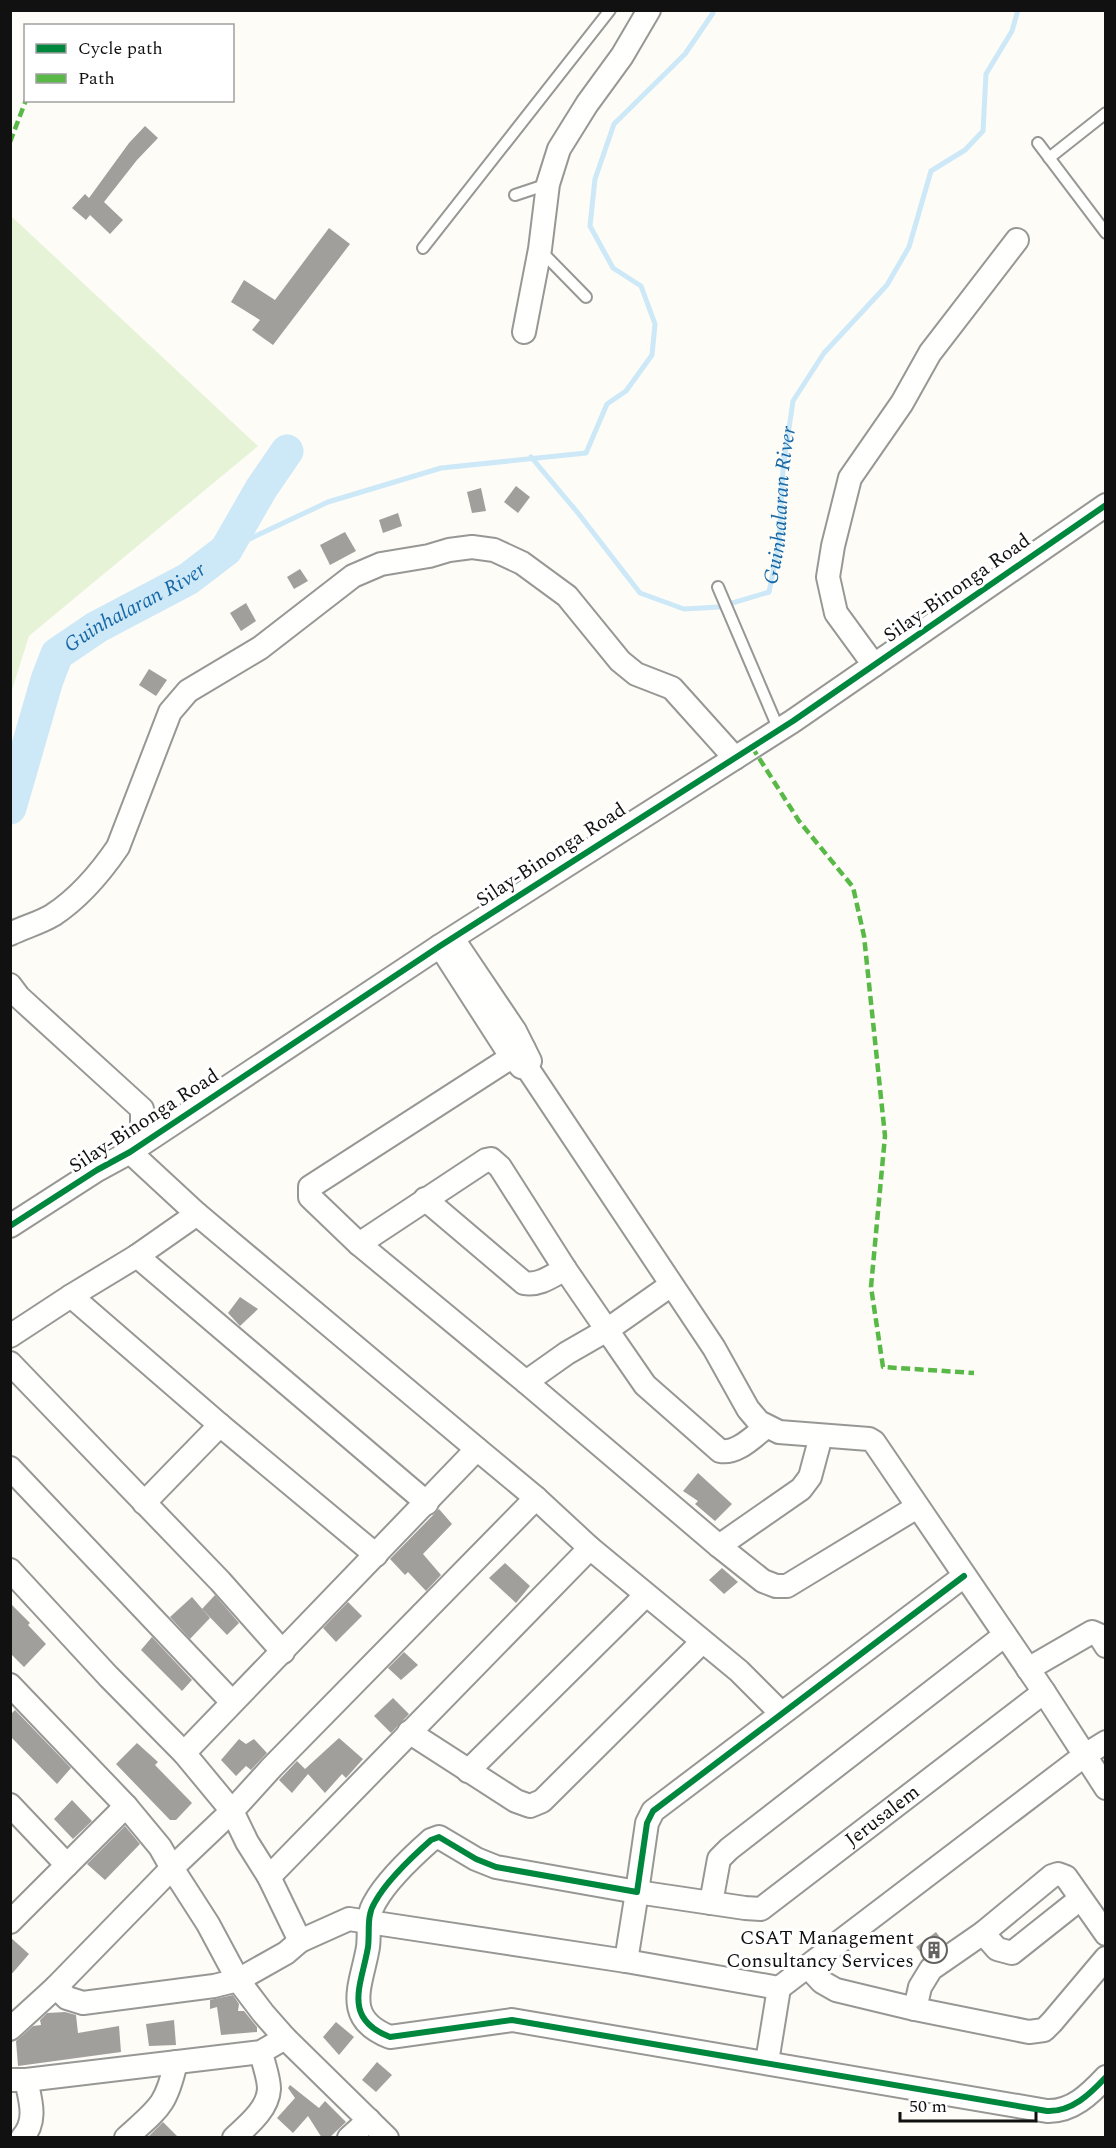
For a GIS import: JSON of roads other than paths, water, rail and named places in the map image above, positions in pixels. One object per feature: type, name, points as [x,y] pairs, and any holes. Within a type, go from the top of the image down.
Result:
[{"type":"street","points":[[524,332],[540,249],[548,184],[559,149],[587,104],[622,56],[649,10]]},
{"type":"street","points":[[874,665],[836,613],[828,577],[833,546],[850,478],[902,403],[930,353],[1017,240]]},
{"type":"street","name":"Silay-Binonga Road","points":[[10,1226],[136,1147],[446,942],[779,730],[1106,505]]},
{"type":"street","points":[[10,934],[52,916],[63,908],[106,864],[118,847],[170,712],[188,691],[260,648],[354,576],[381,564],[472,547],[494,550],[522,563],[567,596],[620,661],[636,674],[672,688],[735,758]]},
{"type":"street","points":[[446,942],[714,1348],[748,1409],[766,1428],[779,1432],[874,1442],[1044,1692],[1106,1788]]},
{"type":"street","points":[[10,985],[19,997],[142,1109],[136,1147],[197,1214],[536,1498],[590,1548],[739,1671],[781,1713]]},
{"type":"street","points":[[522,1058],[310,1187],[310,1197],[358,1244],[526,1382],[719,1546],[764,1581],[776,1586],[788,1586],[917,1507]]},
{"type":"street","points":[[358,1244],[486,1160],[491,1159],[500,1167],[565,1269],[645,1385],[720,1451],[729,1452],[766,1428]]},
{"type":"street","points":[[425,1199],[524,1283],[532,1285],[565,1269]]},
{"type":"street","points":[[10,1336],[70,1296],[137,1256],[197,1214]]},
{"type":"street","points":[[137,1256],[427,1503]]},
{"type":"street","points":[[526,1382],[567,1353],[607,1330],[671,1285]]},
{"type":"street","points":[[70,1296],[376,1555]]},
{"type":"street","points":[[10,1363],[220,1581],[283,1652]]},
{"type":"street","points":[[144,1503],[220,1425]]},
{"type":"street","points":[[719,1546],[801,1489],[810,1477],[821,1436]]},
{"type":"street","points":[[184,1753],[477,1449]]},
{"type":"street","points":[[10,1468],[232,1702]]},
{"type":"street","points":[[10,2029],[56,1987],[172,1868],[232,1811],[272,1767],[536,1498]]},
{"type":"street","points":[[269,1877],[590,1548]]},
{"type":"street","points":[[10,1570],[108,1676],[184,1753],[232,1811],[247,1842],[269,1877],[300,1941]]},
{"type":"street","points":[[626,1961],[646,1823],[653,1811],[964,1576]]},
{"type":"street","points":[[468,1771],[646,1595]]},
{"type":"street","points":[[1028,1669],[1092,1632],[1099,1635],[1106,1646]]},
{"type":"street","points":[[711,1903],[719,1859],[729,1849],[1005,1635]]},
{"type":"street","points":[[409,1732],[516,1801],[530,1806],[542,1802],[702,1642]]},
{"type":"street","points":[[10,1685],[126,1806],[160,1847],[208,1924],[238,1980],[285,2038],[387,2138]]},
{"type":"street","name":"Jerusalem","points":[[369,1922],[370,1911],[381,1893],[425,1845],[439,1837],[476,1859],[496,1867],[637,1892],[761,1909],[1044,1692]]},
{"type":"street","points":[[767,2062],[779,1988],[1085,1755],[1106,1742]]},
{"type":"street","points":[[10,1804],[67,1865]]},
{"type":"street","points":[[13,1914],[67,1865],[126,1806]]},
{"type":"street","points":[[915,2009],[920,1987],[931,1969],[983,1933],[1052,1876],[1058,1874],[1066,1877],[1106,1934]]},
{"type":"street","points":[[983,1933],[997,1949],[1012,1953],[1080,1899]]},
{"type":"street","points":[[56,1987],[67,1998],[83,2003],[214,1986],[238,1980],[286,1953],[300,1941],[349,1919],[626,1961],[779,1988]]},
{"type":"street","points":[[369,1922],[368,1943],[357,1997],[364,2018],[379,2032],[390,2037],[512,2020],[1055,2112],[1071,2107],[1106,2077]]},
{"type":"street","points":[[808,1967],[822,1982],[836,1990],[1029,2032],[1044,2030],[1106,1958]]},
{"type":"street","points":[[22,2138],[30,2126],[33,2110],[18,2080],[261,2052],[285,2038]]},
{"type":"street","points":[[234,2138],[252,2121],[265,2104],[269,2088],[261,2052]]},
{"type":"street","points":[[126,2138],[159,2108],[165,2099],[170,2089],[176,2062]]},
{"type":"street","points":[[349,2138],[369,2120]]},
{"type":"lane","points":[[423,248],[610,10]]},
{"type":"lane","points":[[1049,158],[1106,113]]},
{"type":"lane","points":[[1038,143],[1106,233]]},
{"type":"lane","points":[[515,195],[548,184]]},
{"type":"lane","points":[[540,249],[586,297]]},
{"type":"lane","points":[[719,590],[779,730]]},
{"type":"waterway","points":[[226,550],[328,502],[441,468],[586,453],[607,404],[626,391],[652,355],[655,324],[641,286],[613,268],[590,226],[595,179],[614,124],[685,54],[713,10]]},
{"type":"waterway","name":"Guinhalaran River","points":[[531,457],[640,593],[684,609],[719,607],[769,592],[779,544],[783,469],[793,401],[824,353],[887,285],[909,247],[931,171],[965,150],[983,131],[986,74],[1012,31],[1018,10]]},
{"type":"waterway","name":"Guinhalaran River","points":[[10,808],[47,680],[57,654],[97,627],[188,579],[226,550],[261,489],[287,451]]},
{"type":"place","name":"CSAT Management Consultancy Services","points":[[934,1950]]}]
